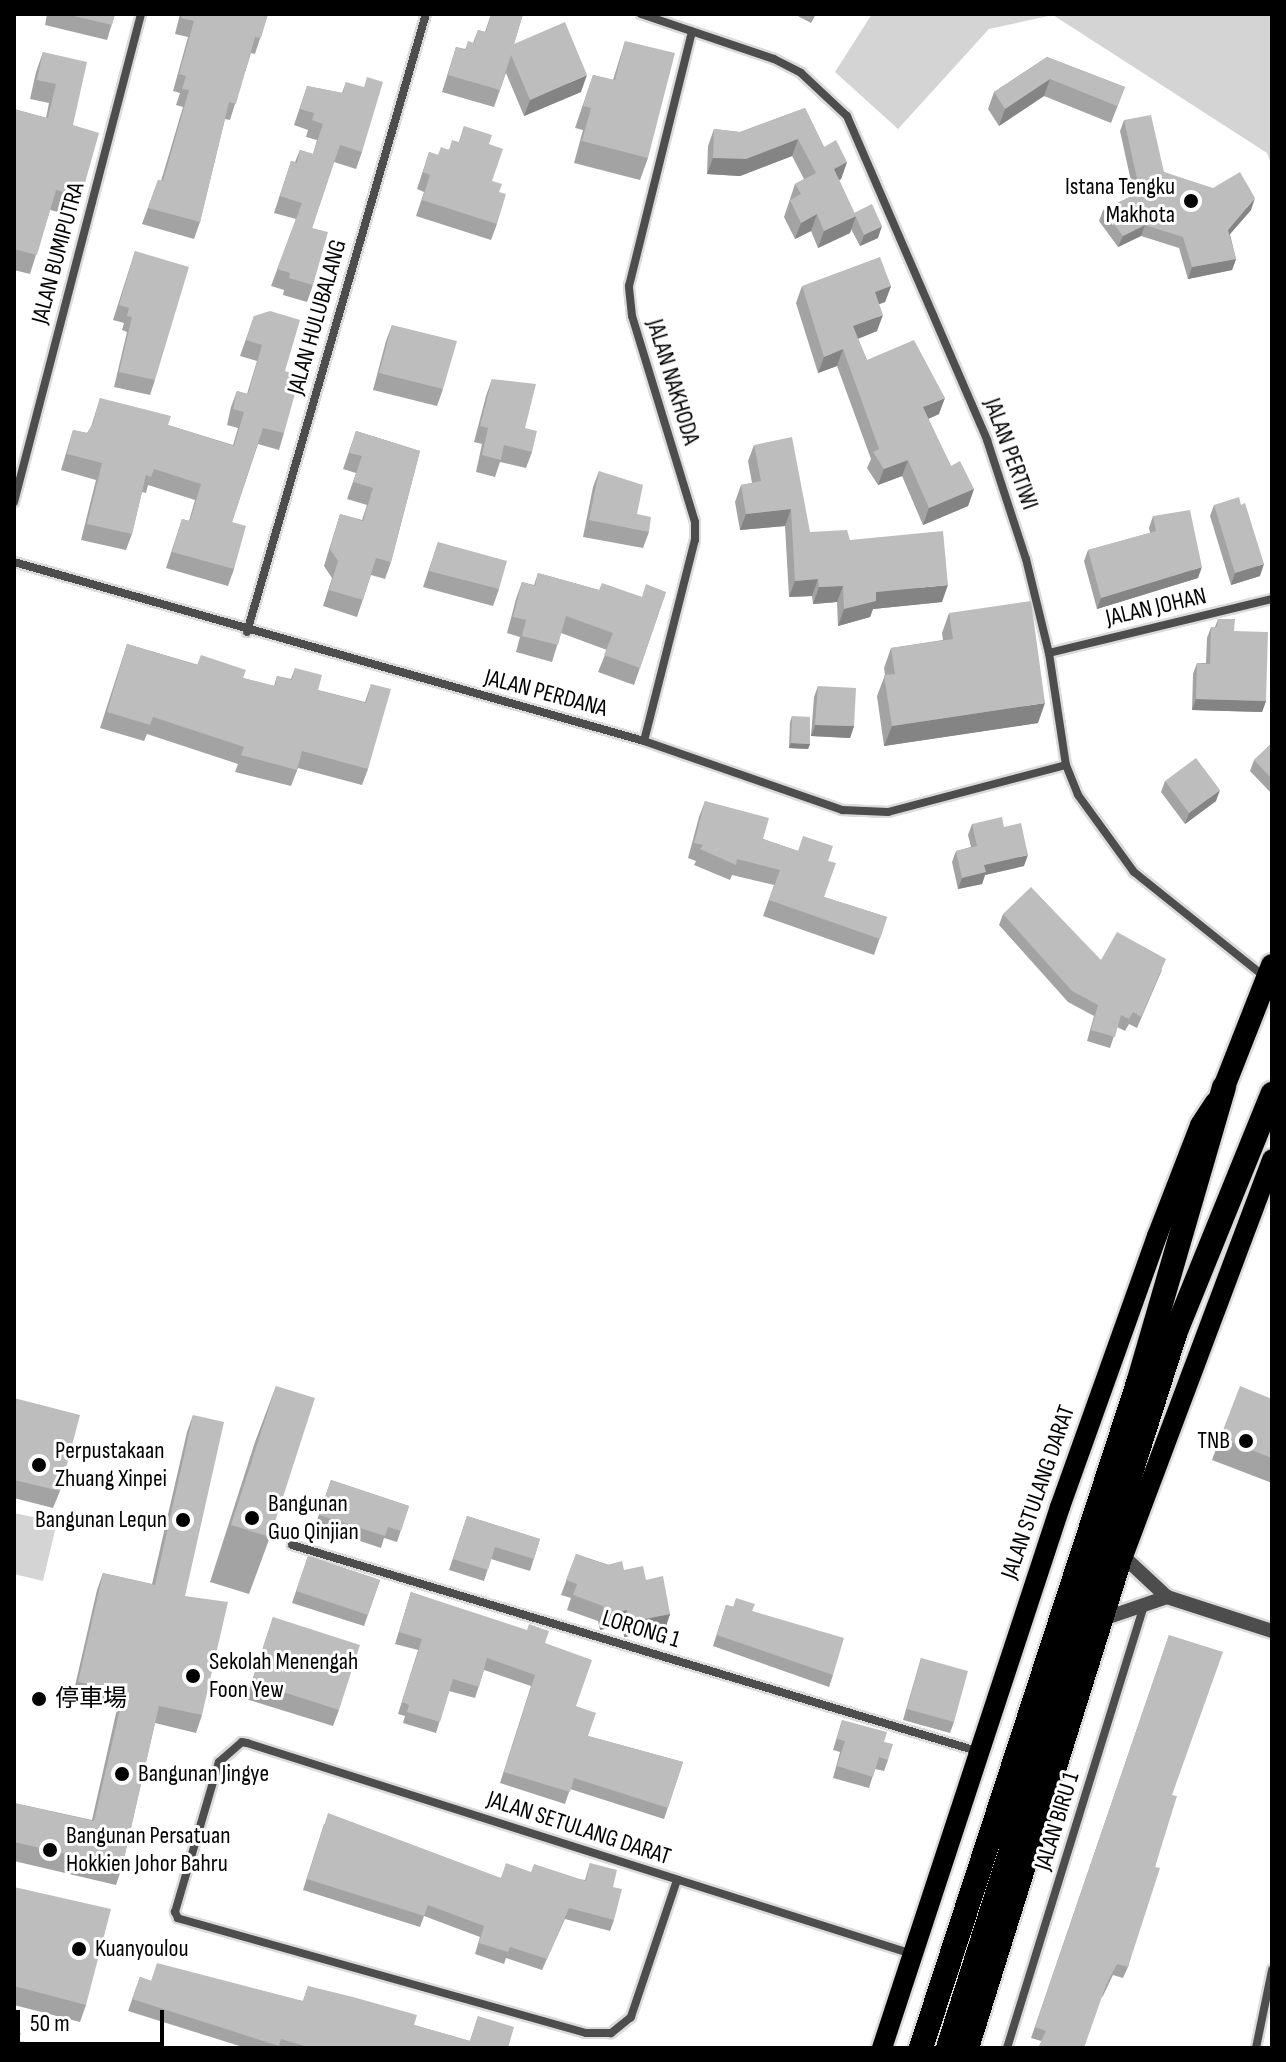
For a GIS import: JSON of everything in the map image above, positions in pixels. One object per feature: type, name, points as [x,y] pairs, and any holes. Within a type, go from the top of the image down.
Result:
[{"type":"highway","name":"JALAN STULANG DARAT","points":[[1224,1087],[1268,970]]},
{"type":"highway","points":[[921,2048],[1138,1383],[1224,1087]]},
{"type":"highway","points":[[948,2048],[1176,1331],[1272,1094]]},
{"type":"main road","name":"JALAN STULANG DARAT","points":[[882,2048],[909,1953],[1157,1236],[1200,1125],[1224,1087]]},
{"type":"main road","points":[[969,2048],[1123,1556],[1272,1159]]},
{"type":"street","name":"JALAN BUMIPUTRA","points":[[14,502],[141,14]]},
{"type":"street","name":"JALAN HULUBALANG","points":[[247,632],[426,14]]},
{"type":"street","name":"JALAN PERTIWI","points":[[641,14],[749,48],[801,73],[847,116],[987,440],[1026,559],[1049,653],[1066,765],[1078,795],[1134,872],[1268,970]]},
{"type":"street","name":"JALAN NAKHODA","points":[[644,741],[694,552],[695,531],[632,316],[629,286],[692,32]]},
{"type":"street","name":"JALAN PERDANA","points":[[14,562],[247,632],[644,741],[865,813],[1066,765]]},
{"type":"street","name":"JALAN JOHAN","points":[[1049,653],[1272,599]]},
{"type":"street","name":"LORONG 1","points":[[292,1545],[978,1751]]},
{"type":"street","points":[[1123,1556],[1167,1597],[1272,1631]]},
{"type":"street","points":[[1103,1619],[1167,1597]]},
{"type":"street","name":"JALAN BIRU 1","points":[[1007,2048],[1144,1606]]},
{"type":"street","name":"JALAN SETULANG DARAT","points":[[677,1880],[631,2017],[611,2033],[586,2033],[178,1918],[175,1912],[219,1762],[237,1743],[677,1880],[909,1953]]},
{"type":"street","points":[[1256,2048],[1272,1970]]},
{"type":"street","points":[[14,2046],[23,2048]]},
{"type":"shaded area","points":[[872,14],[1272,14],[1272,166],[1267,153],[1053,15],[989,29],[898,129],[835,72]]},
{"type":"shaded area","points":[[14,1513],[57,1522],[43,1581],[14,1574]]},
{"type":"building","points":[[65,14],[115,14],[112,25]]},
{"type":"building","points":[[182,14],[268,14],[261,38],[255,37],[236,104],[229,102],[200,222],[148,208],[158,180],[163,181],[189,90],[182,89],[186,76],[179,74],[194,21],[181,18]]},
{"type":"building","points":[[491,14],[523,14],[514,44],[565,22],[587,75],[530,100],[511,55],[500,90],[448,75],[456,47],[465,50],[468,41],[474,43],[478,30],[486,32]]},
{"type":"building","points":[[625,41],[675,53],[648,158],[582,141],[591,108],[583,106],[593,75],[615,80]]},
{"type":"building","points":[[43,52],[87,62],[73,125],[99,133],[81,197],[56,190],[37,255],[14,249],[14,109],[48,118],[56,84],[37,80]]},
{"type":"building","points":[[1047,57],[1125,87],[1117,106],[1050,79],[1005,109],[994,92]]},
{"type":"building","points":[[367,77],[383,82],[362,152],[340,145],[312,228],[328,232],[313,285],[289,278],[290,273],[277,269],[302,203],[280,196],[291,161],[297,163],[300,150],[313,154],[323,124],[312,120],[314,113],[300,109],[307,86],[343,93],[346,82],[364,87]]},
{"type":"building","points":[[805,108],[824,147],[836,140],[847,162],[834,169],[856,216],[824,231],[817,214],[801,223],[790,200],[801,194],[795,184],[816,173],[798,139],[746,159],[713,158],[714,129],[740,132]]},
{"type":"building","name":"Istana Tengku Makhota","points":[[1151,115],[1164,172],[1213,188],[1240,172],[1255,198],[1228,230],[1236,259],[1192,267],[1183,237],[1145,225],[1123,236],[1103,210],[1140,192],[1124,120]]},
{"type":"building","points":[[464,126],[492,135],[489,144],[503,149],[492,181],[502,184],[499,192],[506,194],[497,224],[422,200],[430,175],[423,172],[429,152],[438,155],[441,147],[449,150],[452,140],[459,142]]},
{"type":"building","points":[[872,204],[882,226],[864,235],[854,213]]},
{"type":"building","points":[[135,251],[189,267],[155,380],[119,372],[132,317],[127,316],[129,308],[119,305]]},
{"type":"building","points":[[880,257],[891,286],[875,292],[883,315],[853,326],[867,360],[914,340],[945,398],[923,407],[951,466],[960,461],[974,489],[929,508],[908,460],[884,469],[873,452],[879,449],[843,349],[824,357],[802,286]]},
{"type":"building","points":[[270,311],[300,320],[285,371],[300,376],[284,433],[263,428],[232,522],[246,526],[234,569],[172,552],[182,519],[190,521],[201,484],[154,469],[151,477],[146,475],[132,534],[87,524],[102,463],[67,454],[73,430],[87,433],[100,398],[171,416],[168,425],[234,446],[244,412],[233,409],[237,391],[248,394],[262,345],[246,340],[254,316]]},
{"type":"building","points":[[392,325],[457,341],[443,389],[379,373]]},
{"type":"building","points":[[492,379],[536,384],[525,428],[537,431],[532,452],[504,445],[501,460],[482,455],[488,428],[480,426]]},
{"type":"building","points":[[356,431],[420,451],[391,562],[376,558],[363,600],[329,590],[338,561],[330,549],[340,514],[363,521],[373,488],[353,482],[362,456],[349,453]]},
{"type":"building","points":[[792,437],[810,532],[847,530],[850,540],[943,531],[948,585],[876,592],[876,601],[844,609],[843,586],[819,587],[818,579],[795,581],[791,509],[746,514],[741,485],[761,481],[754,445]]},
{"type":"building","points":[[599,471],[643,485],[637,514],[651,517],[649,532],[589,520]]},
{"type":"building","points":[[1239,497],[1241,505],[1245,503],[1264,564],[1235,573],[1214,505]]},
{"type":"building","points":[[1190,510],[1202,567],[1101,598],[1088,550],[1156,531],[1153,516]]},
{"type":"building","points":[[438,542],[507,561],[499,589],[429,571]]},
{"type":"building","points":[[538,573],[599,590],[602,583],[642,597],[646,584],[666,592],[640,668],[604,655],[613,633],[566,616],[558,645],[522,636],[526,620],[513,617],[522,582],[535,586]]},
{"type":"building","points":[[1031,601],[1045,703],[892,726],[884,675],[895,674],[891,648],[953,639],[949,613]]},
{"type":"building","points":[[1218,619],[1235,619],[1234,631],[1268,632],[1266,701],[1196,699],[1197,663],[1210,664],[1211,627],[1217,627]]},
{"type":"building","points":[[127,644],[197,665],[201,655],[246,670],[243,678],[275,686],[277,676],[292,680],[295,668],[322,675],[318,690],[366,703],[371,684],[391,689],[368,769],[302,751],[297,770],[241,755],[244,747],[153,717],[150,725],[107,712]]},
{"type":"building","points":[[818,686],[856,688],[854,726],[815,725]]},
{"type":"building","points":[[792,716],[810,717],[810,744],[791,743]]},
{"type":"building","points":[[1272,743],[1272,779],[1254,760]]},
{"type":"building","points":[[1196,758],[1220,790],[1189,813],[1165,781]]},
{"type":"building","points":[[705,801],[769,818],[763,839],[798,851],[803,836],[833,846],[828,861],[836,863],[824,897],[887,917],[880,939],[769,900],[780,870],[737,859],[736,865],[700,849],[703,845],[694,843]]},
{"type":"building","points":[[1002,817],[1004,827],[1021,823],[1028,855],[984,865],[986,872],[962,878],[956,851],[977,846],[972,824]]},
{"type":"building","points":[[1031,887],[1101,960],[1117,932],[1166,959],[1141,1017],[1133,1012],[1129,1019],[1121,1015],[1115,1037],[1091,1030],[1098,1005],[1072,991],[1003,914]]},
{"type":"building","points":[[276,1386],[315,1398],[270,1537],[231,1525]]},
{"type":"building","points":[[1240,1386],[1272,1399],[1272,1458],[1220,1438]]},
{"type":"building","name":"Perpustakaan Zhuang Xinpei","points":[[14,1398],[80,1415],[60,1491],[14,1480]]},
{"type":"building","points":[[193,1415],[224,1422],[185,1596],[228,1602],[202,1715],[159,1706],[122,1867],[14,1842],[14,1803],[94,1821],[124,1692],[78,1682],[103,1573],[155,1585]]},
{"type":"building","points":[[331,1480],[409,1506],[401,1531],[388,1527],[385,1536],[319,1515]]},
{"type":"building","points":[[467,1516],[540,1539],[534,1559],[495,1547],[488,1570],[453,1559]]},
{"type":"building","points":[[576,1554],[607,1565],[622,1561],[624,1570],[643,1566],[646,1580],[663,1576],[670,1614],[630,1622],[627,1610],[605,1615],[603,1606],[573,1595],[577,1584],[566,1580]]},
{"type":"building","points":[[308,1556],[380,1580],[368,1615],[296,1591]]},
{"type":"building","points":[[411,1592],[527,1630],[529,1624],[549,1631],[545,1643],[592,1660],[576,1706],[596,1713],[588,1736],[683,1762],[668,1808],[574,1778],[570,1792],[504,1772],[535,1675],[487,1658],[479,1687],[453,1679],[440,1722],[407,1712],[409,1705],[402,1702],[422,1639],[399,1632]]},
{"type":"building","points":[[736,1598],[755,1604],[752,1611],[844,1638],[833,1675],[717,1635],[726,1605],[733,1607]]},
{"type":"building","points":[[273,1617],[360,1645],[339,1710],[252,1682]]},
{"type":"building","points":[[1169,1635],[1223,1652],[1172,1795],[1177,1796],[1155,1867],[1160,1868],[1128,1967],[1117,1964],[1106,1985],[1084,2048],[1038,2048],[1046,2031],[1035,2027]]},
{"type":"building","points":[[921,1658],[968,1671],[954,1722],[907,1709]]},
{"type":"building","points":[[842,1720],[887,1732],[884,1742],[893,1744],[888,1760],[879,1757],[873,1777],[837,1766],[845,1741],[837,1739]]},
{"type":"building","points":[[328,1813],[501,1878],[506,1863],[531,1872],[534,1864],[586,1881],[590,1863],[617,1870],[613,1887],[622,1889],[614,1920],[569,1908],[547,1959],[510,1947],[508,1952],[479,1943],[484,1926],[428,1905],[424,1916],[307,1879]]},
{"type":"building","points":[[14,1887],[111,1909],[86,2005],[14,1986]]},
{"type":"building","points":[[157,1963],[303,2001],[308,1986],[353,1997],[417,2015],[414,2025],[470,2041],[478,2016],[514,2027],[508,2048],[311,2048],[281,2039],[279,2046],[132,1999],[140,1977],[151,1981]]},
{"type":"building","points":[[14,2031],[21,2033],[16,2048],[14,2048]]},
{"type":"place","name":"Istana Tengku Makhota","points":[[1191,201]]},
{"type":"place","name":"TNB","points":[[1246,1441]]},
{"type":"place","name":"Perpustakaan Zhuang Xinpei","points":[[39,1465]]},
{"type":"place","name":"Bangunan Guo Qinjian","points":[[252,1518]]},
{"type":"place","name":"Bangunan Lequn","points":[[183,1520]]},
{"type":"place","name":"Sekolah Menengah Foon Yew","points":[[193,1676]]},
{"type":"place","name":"停車場","points":[[39,1699]]},
{"type":"place","name":"Bangunan Jingye","points":[[122,1774]]},
{"type":"place","name":"Bangunan Persatuan Hokkien Johor Bahru","points":[[50,1850]]},
{"type":"place","name":"Kuanyoulou","points":[[79,1949]]}]
